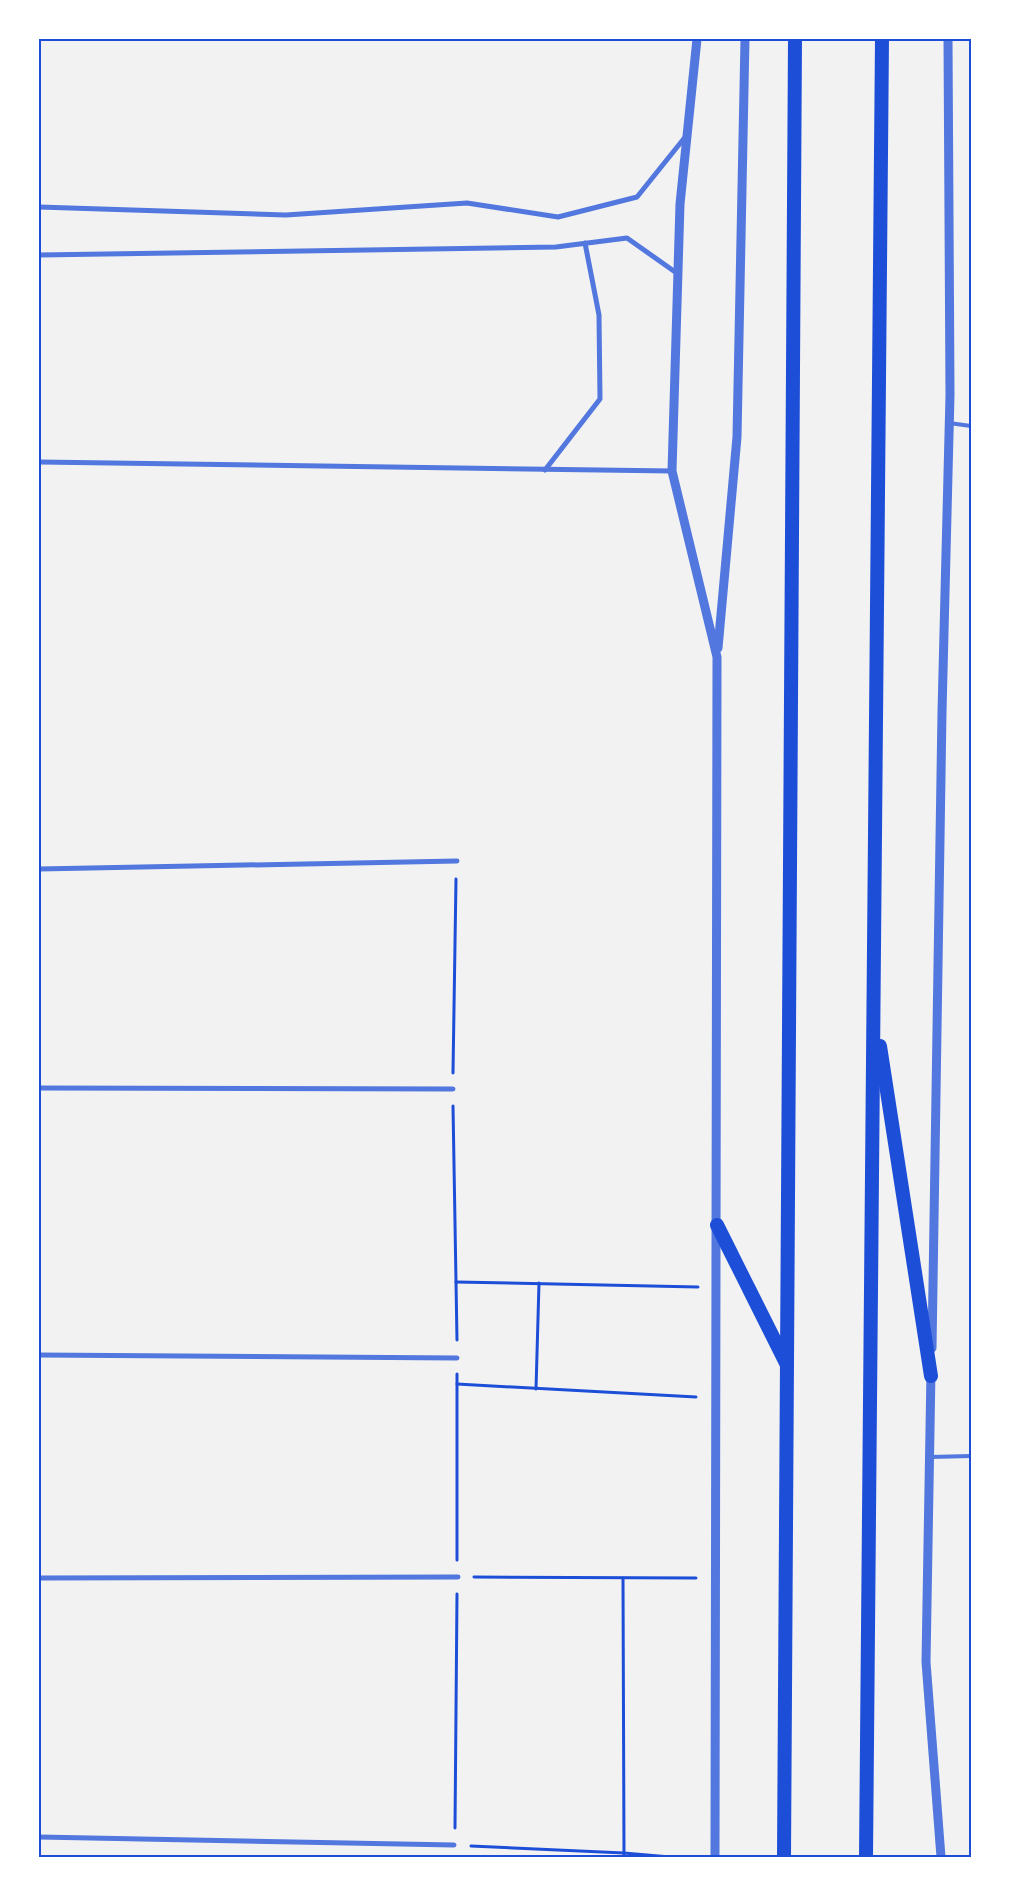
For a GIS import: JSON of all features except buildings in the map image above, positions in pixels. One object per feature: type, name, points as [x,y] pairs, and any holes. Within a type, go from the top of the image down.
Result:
[{"type":"highway","points":[[784,1857],[795,39]]},
{"type":"highway","points":[[866,1857],[882,39]]},
{"type":"highway","points":[[873,1004],[931,1376]]},
{"type":"highway","points":[[717,1225],[788,1368]]},
{"type":"street","points":[[696,39],[680,204],[672,471],[717,656]]},
{"type":"street","points":[[715,1857],[717,656],[736,437],[744,39]]},
{"type":"street","points":[[940,1857],[926,1662],[942,712],[949,423],[948,39]]},
{"type":"street","points":[[39,207],[286,215],[467,203],[558,217],[637,197],[687,136]]},
{"type":"street","points":[[39,255],[546,247],[627,238],[678,274]]},
{"type":"street","points":[[545,470],[600,399],[599,315],[585,243]]},
{"type":"street","points":[[39,462],[672,471]]},
{"type":"street","points":[[39,869],[457,861]]},
{"type":"street","points":[[39,1088],[453,1089]]},
{"type":"street","points":[[39,1355],[457,1358]]},
{"type":"street","points":[[39,1578],[458,1576]]},
{"type":"street","points":[[39,1837],[454,1845]]},
{"type":"lane","points":[[949,423],[971,426]]},
{"type":"lane","points":[[930,1457],[971,1456]]},
{"type":"path","points":[[456,1282],[717,1287]]},
{"type":"path","points":[[536,1389],[540,1283]]},
{"type":"path","points":[[457,1384],[716,1399]]},
{"type":"path","points":[[458,1576],[716,1578]]},
{"type":"path","points":[[623,1578],[624,1855]]},
{"type":"path","points":[[454,1845],[670,1857]]}]
